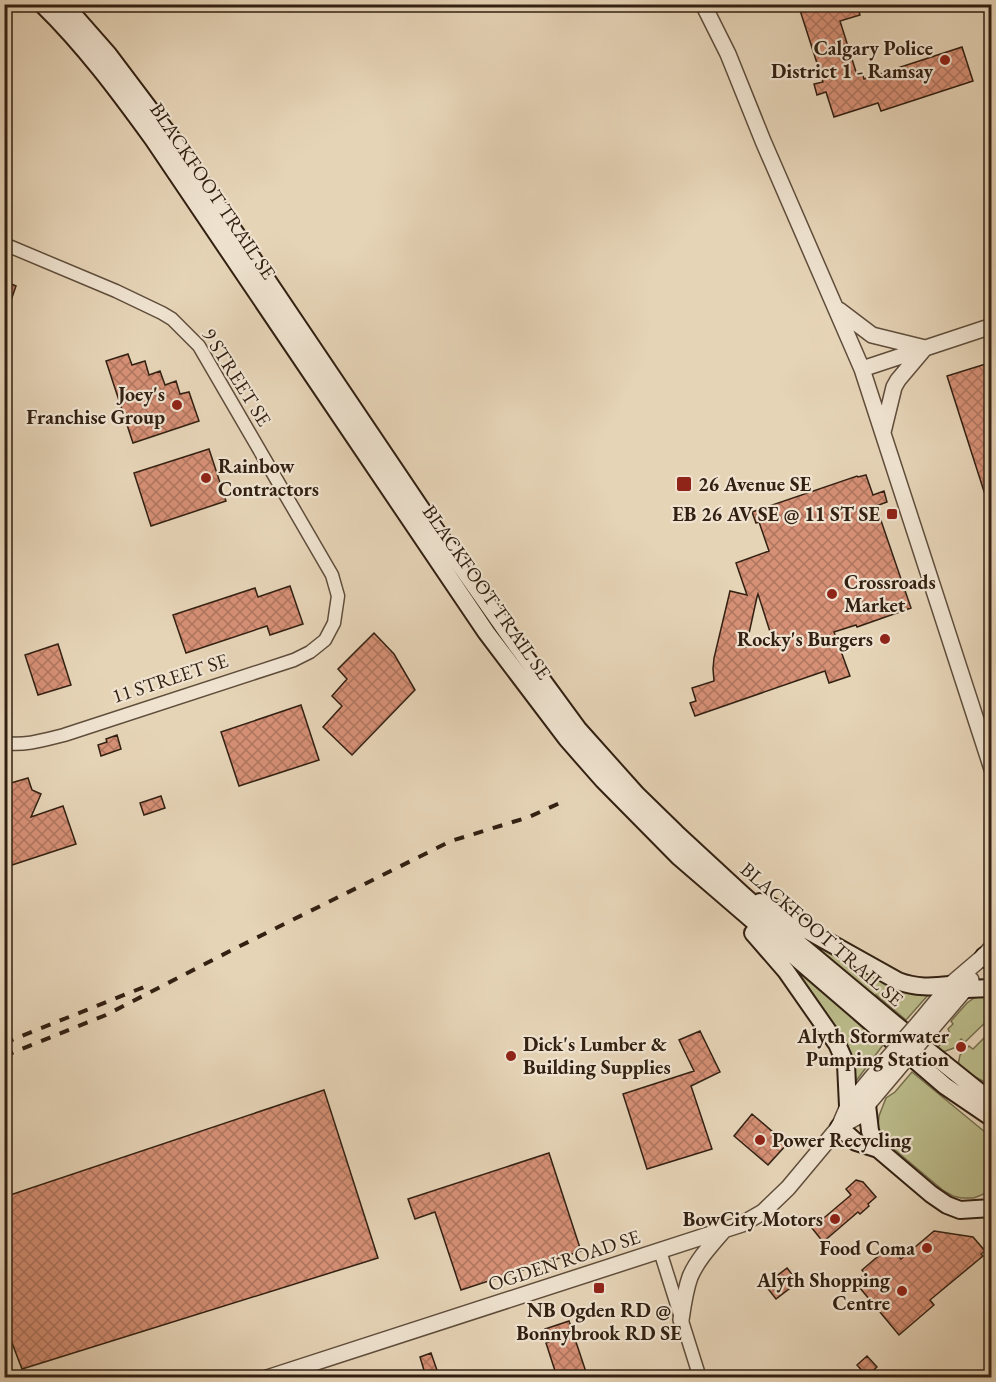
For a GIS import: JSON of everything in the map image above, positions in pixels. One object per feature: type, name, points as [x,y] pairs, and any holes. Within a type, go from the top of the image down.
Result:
[{"type":"main road","name":"BLACKFOOT TRAIL SE","points":[[42,4],[95,63],[153,139],[486,632],[567,739],[603,780],[679,857],[738,900]]},
{"type":"main road","name":"BLACKFOOT TRAIL SE","points":[[64,4],[108,54],[172,139],[430,522],[578,729],[637,795],[738,900],[945,1086],[989,1108]]},
{"type":"main road","points":[[738,900],[773,907],[805,929],[910,986],[992,988]]},
{"type":"main road","points":[[738,900],[754,936],[786,971],[837,1044],[846,1064],[848,1107]]},
{"type":"main road","points":[[867,1105],[870,1131],[878,1149]]},
{"type":"main road","points":[[839,1127],[856,1142],[878,1149],[930,1194],[947,1205],[960,1210],[987,1206]]},
{"type":"street","points":[[703,4],[721,40],[862,369],[992,769]]},
{"type":"street","points":[[714,4],[721,40]]},
{"type":"street","name":"9 STREET SE","points":[[4,244],[162,313],[172,319],[199,346],[332,575],[338,596],[334,623]]},
{"type":"street","points":[[837,308],[872,335],[925,348]]},
{"type":"street","points":[[862,369],[992,326]]},
{"type":"street","points":[[883,432],[894,387],[925,348]]},
{"type":"street","name":"11 STREET SE","points":[[4,743],[17,745],[64,735],[294,660],[310,652],[325,640],[334,623]]},
{"type":"street","points":[[958,987],[989,955]]},
{"type":"street","name":"OGDEN ROAD SE","points":[[267,1377],[742,1224],[763,1212],[788,1188],[839,1127],[848,1107],[890,1068],[958,987]]},
{"type":"street","name":"OGDEN ROAD SE","points":[[839,1127],[857,1117],[890,1068]]},
{"type":"street","points":[[681,1320],[690,1276],[724,1230]]},
{"type":"street","points":[[660,1251],[700,1377]]},
{"type":"green space","points":[[803,937],[929,994],[906,1020],[876,995],[872,997]]},
{"type":"green space","points":[[784,957],[855,1017],[854,1020],[883,1045],[856,1081],[848,1046]]},
{"type":"green space","points":[[991,992],[991,1017],[965,1042],[961,1039],[954,1048],[943,1052],[938,1047],[950,1034],[948,1029],[953,1024],[951,1021],[967,1003]]},
{"type":"green space","points":[[991,1031],[991,1085],[958,1065],[960,1055],[969,1046],[973,1049]]},
{"type":"green space","points":[[912,1072],[991,1137],[991,1191],[974,1198],[953,1196],[882,1139],[876,1127],[886,1098],[895,1092]]},
{"type":"building","name":"Calgary Police District 1 - Ramsay","points":[[798,4],[877,4],[877,6],[859,12],[860,15],[840,21],[857,75],[862,73],[864,79],[962,47],[973,81],[881,111],[878,103],[834,117],[826,92],[817,95],[814,84],[823,82]]},
{"type":"building","points":[[4,281],[16,286],[6,315],[4,315]]},
{"type":"building","points":[[128,354],[132,365],[145,361],[149,375],[160,371],[165,385],[176,381],[180,394],[189,392],[199,421],[133,443],[106,361]]},
{"type":"building","points":[[992,362],[992,506],[989,507],[947,376]]},
{"type":"building","points":[[209,449],[226,501],[151,526],[134,473]]},
{"type":"building","name":"Crossroads Market","points":[[866,475],[873,495],[884,491],[887,502],[876,506],[911,608],[857,627],[856,625],[834,632],[850,676],[829,683],[825,671],[695,716],[690,703],[696,701],[692,688],[714,681],[714,658],[730,591],[747,595],[736,563],[769,551],[759,522],[756,523],[752,512]],"holes":[[[758,594],[772,638],[746,647]]]},
{"type":"building","points":[[290,586],[303,624],[270,635],[267,626],[186,653],[173,615],[255,588],[258,597]]},
{"type":"building","points":[[374,633],[394,654],[415,690],[352,755],[323,727],[342,706],[332,696],[347,679],[338,669]]},
{"type":"building","points":[[58,644],[71,685],[38,695],[25,655]]},
{"type":"building","points":[[301,705],[319,760],[239,786],[221,732]]},
{"type":"building","points":[[117,735],[121,749],[101,756],[98,745]]},
{"type":"building","points":[[28,778],[32,790],[41,794],[31,817],[63,806],[76,844],[9,866],[4,852],[4,785]]},
{"type":"building","points":[[161,796],[165,808],[144,815],[140,803]]},
{"type":"building","points":[[700,1031],[720,1072],[691,1086],[712,1149],[647,1169],[623,1094],[694,1071],[679,1040]]},
{"type":"building","points":[[324,1090],[378,1258],[22,1369],[4,1322],[4,1197]]},
{"type":"building","name":"Power Recycling","points":[[752,1114],[787,1144],[768,1165],[734,1136]]},
{"type":"building","points":[[549,1153],[581,1251],[461,1290],[435,1212],[415,1219],[408,1199]]},
{"type":"building","points":[[856,1180],[863,1182],[876,1197],[860,1214],[858,1212],[823,1242],[812,1228],[851,1195],[846,1189]]},
{"type":"building","name":"Alyth Shopping Centre","points":[[934,1231],[973,1237],[985,1251],[981,1254],[983,1256],[930,1300],[934,1305],[899,1335],[855,1282],[865,1274],[862,1270],[890,1246],[901,1259]]},
{"type":"building","points":[[787,1268],[798,1282],[776,1299],[765,1285]]},
{"type":"building","points":[[569,1321],[586,1372],[570,1377],[557,1377],[546,1343],[549,1342],[545,1329]]},
{"type":"building","points":[[431,1353],[438,1373],[426,1377],[420,1357]]},
{"type":"building","points":[[867,1356],[877,1367],[867,1376],[857,1365]]},
{"type":"railway","points":[[4,1056],[106,1015],[451,841],[529,817],[562,802]]},
{"type":"railway","points":[[4,1043],[149,985]]},
{"type":"place","name":"Calgary Police District 1 - Ramsay","points":[[945,60]]},
{"type":"place","name":"Joey's Franchise Group","points":[[177,405]]},
{"type":"place","name":"Rainbow Contractors","points":[[206,478]]},
{"type":"place","name":"26 Avenue SE","points":[[684,484]]},
{"type":"place","name":"EB 26 AV SE @ 11 ST SE","points":[[892,514]]},
{"type":"place","name":"Crossroads Market","points":[[832,594]]},
{"type":"place","name":"Rocky's Burgers","points":[[885,639]]},
{"type":"place","name":"Alyth Stormwater Pumping Station","points":[[961,1047]]},
{"type":"place","name":"Dick's Lumber & Building Supplies","points":[[511,1056]]},
{"type":"place","name":"Power Recycling","points":[[760,1140]]},
{"type":"place","name":"BowCity Motors","points":[[835,1219]]},
{"type":"place","name":"Food Coma","points":[[927,1248]]},
{"type":"place","name":"NB Ogden RD @ Bonnybrook RD SE","points":[[599,1288]]},
{"type":"place","name":"Alyth Shopping Centre","points":[[902,1291]]}]
